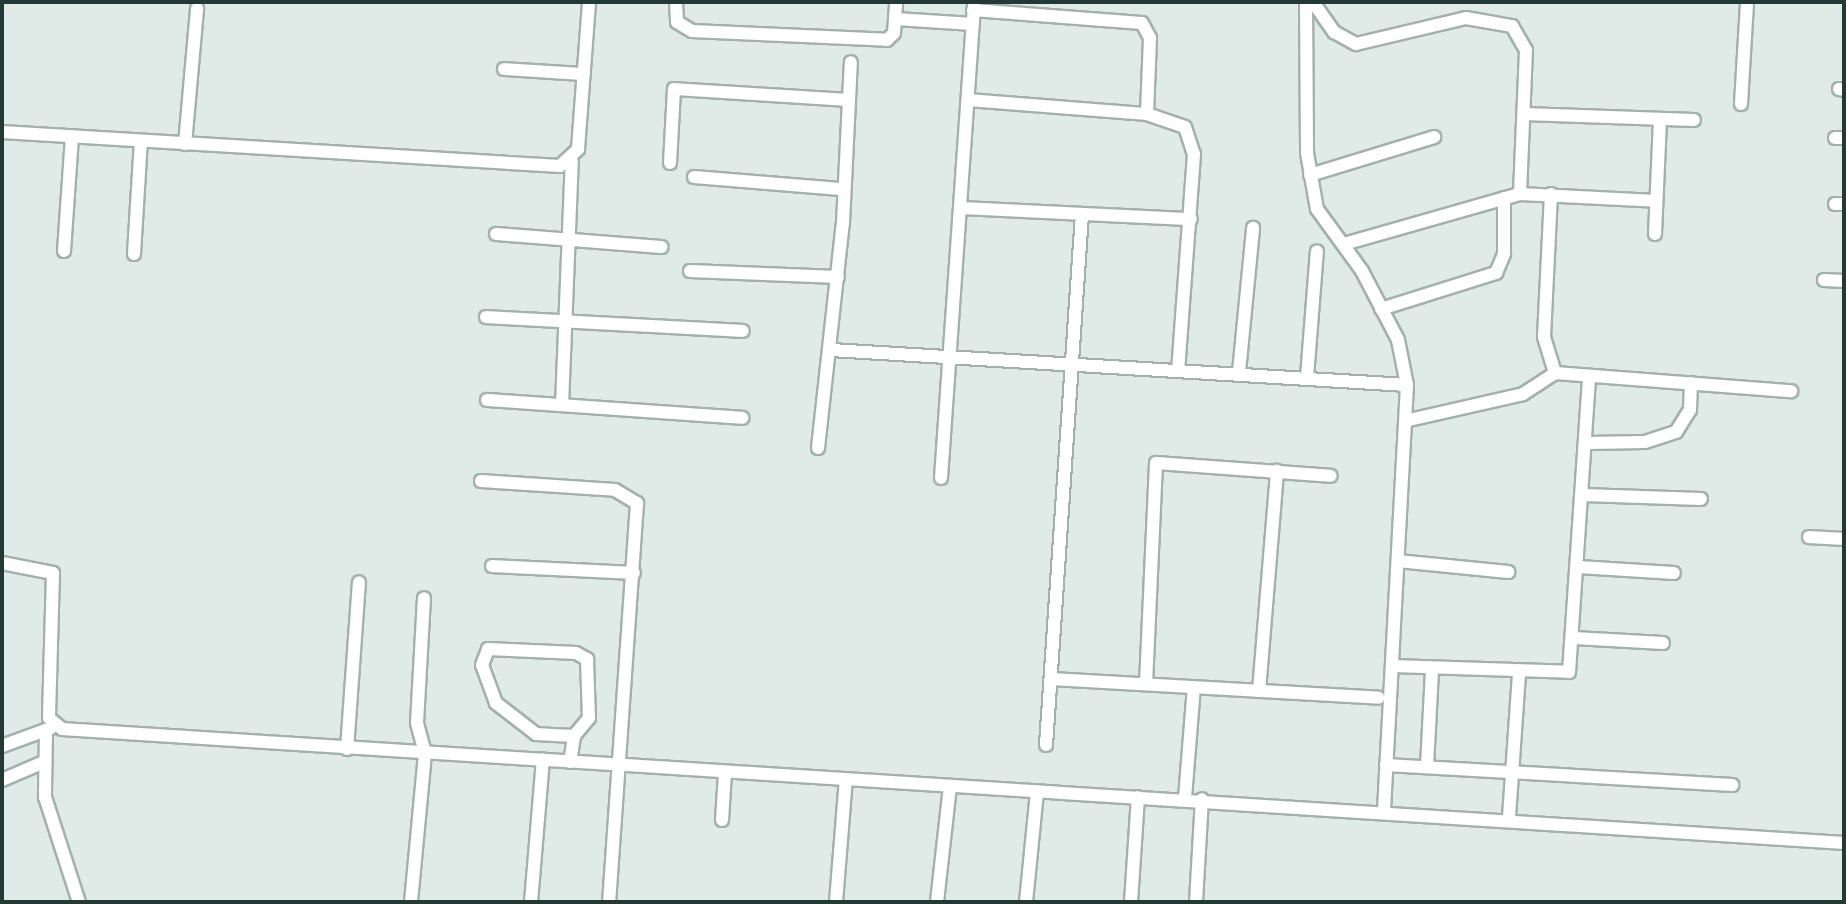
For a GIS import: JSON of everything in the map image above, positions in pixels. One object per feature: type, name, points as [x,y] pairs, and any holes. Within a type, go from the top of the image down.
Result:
[{"type":"street","points":[[562,405],[571,240],[572,160],[584,74],[589,2]]},
{"type":"street","points":[[676,2],[677,22],[692,31],[887,40],[896,19],[896,2]]},
{"type":"street","points":[[959,2],[1142,23],[1150,38],[1147,114]]},
{"type":"street","points":[[1306,2],[1310,175],[1317,209],[1344,244],[1398,340],[1407,385],[1409,419],[1384,810]]},
{"type":"street","points":[[1313,2],[1334,32],[1356,44],[1466,18],[1501,19],[1521,36],[1526,50],[1520,194]]},
{"type":"street","points":[[1741,104],[1747,2]]},
{"type":"street","points":[[941,478],[962,208],[974,5]]},
{"type":"street","points":[[185,144],[197,9]]},
{"type":"street","points":[[896,19],[973,24]]},
{"type":"street","points":[[818,448],[838,277],[841,190],[851,62]]},
{"type":"street","points":[[504,69],[584,74]]},
{"type":"street","points":[[670,163],[674,89],[847,100]]},
{"type":"street","points":[[968,100],[1147,114],[1185,127],[1192,138],[1191,219],[1178,370]]},
{"type":"street","points":[[1524,114],[1694,120]]},
{"type":"street","points":[[1655,234],[1660,119]]},
{"type":"street","points":[[2,132],[538,166],[572,160]]},
{"type":"street","points":[[64,251],[72,136]]},
{"type":"street","points":[[1310,175],[1434,136]]},
{"type":"street","points":[[134,254],[141,141]]},
{"type":"street","points":[[694,177],[841,190]]},
{"type":"street","points":[[1344,244],[1520,194],[1656,201]]},
{"type":"street","points":[[1551,194],[1544,337],[1555,373]]},
{"type":"street","points":[[1381,309],[1496,273],[1504,254],[1504,198]]},
{"type":"street","points":[[962,208],[1191,219]]},
{"type":"street","points":[[1046,745],[1053,679],[1082,214]]},
{"type":"street","points":[[1239,372],[1252,228]]},
{"type":"street","points":[[496,234],[660,247]]},
{"type":"street","points":[[1307,377],[1317,251]]},
{"type":"street","points":[[690,271],[838,277]]},
{"type":"street","points":[[1824,280],[1844,281]]},
{"type":"street","points":[[486,317],[743,331]]},
{"type":"street","points":[[831,350],[1072,361],[1407,385]]},
{"type":"street","points":[[1409,419],[1523,394],[1555,373],[1590,381],[1691,383],[1791,391]]},
{"type":"street","points":[[1392,666],[1519,674],[1569,672],[1588,443],[1590,381]]},
{"type":"street","points":[[1588,443],[1645,442],[1676,432],[1690,410],[1691,383]]},
{"type":"street","points":[[487,400],[742,418]]},
{"type":"street","points":[[1146,684],[1156,463],[1331,476]]},
{"type":"street","points":[[1259,691],[1277,471]]},
{"type":"street","points":[[481,481],[631,496],[638,516],[609,902]]},
{"type":"street","points":[[1583,495],[1702,499]]},
{"type":"street","points":[[1809,537],[1844,539]]},
{"type":"street","points":[[1398,561],[1508,572]]},
{"type":"street","points":[[2,563],[47,568],[56,581],[48,702],[50,728],[44,762],[51,821],[79,902]]},
{"type":"street","points":[[492,566],[634,573]]},
{"type":"street","points":[[1579,567],[1674,573]]},
{"type":"street","points":[[347,748],[359,582]]},
{"type":"street","points":[[411,902],[425,753],[417,723],[424,598]]},
{"type":"street","points":[[1573,638],[1663,642]]},
{"type":"street","points":[[570,762],[574,736],[589,718],[587,659],[576,653],[488,649],[482,665],[505,713],[536,734],[574,736]]},
{"type":"street","points":[[1427,766],[1432,669]]},
{"type":"street","points":[[1509,817],[1519,674]]},
{"type":"street","points":[[1053,679],[1378,698]]},
{"type":"street","points":[[1185,798],[1194,687]]},
{"type":"street","points":[[2,746],[50,728],[1037,792],[1509,817],[1844,843]]},
{"type":"street","points":[[531,902],[543,761]]},
{"type":"street","points":[[2,780],[44,762]]},
{"type":"street","points":[[1386,765],[1732,785]]},
{"type":"street","points":[[722,820],[725,772]]},
{"type":"street","points":[[836,902],[846,779]]},
{"type":"street","points":[[937,902],[950,786]]},
{"type":"street","points":[[1026,902],[1037,792]]},
{"type":"street","points":[[1130,902],[1138,797]]},
{"type":"street","points":[[1196,902],[1202,799]]}]
